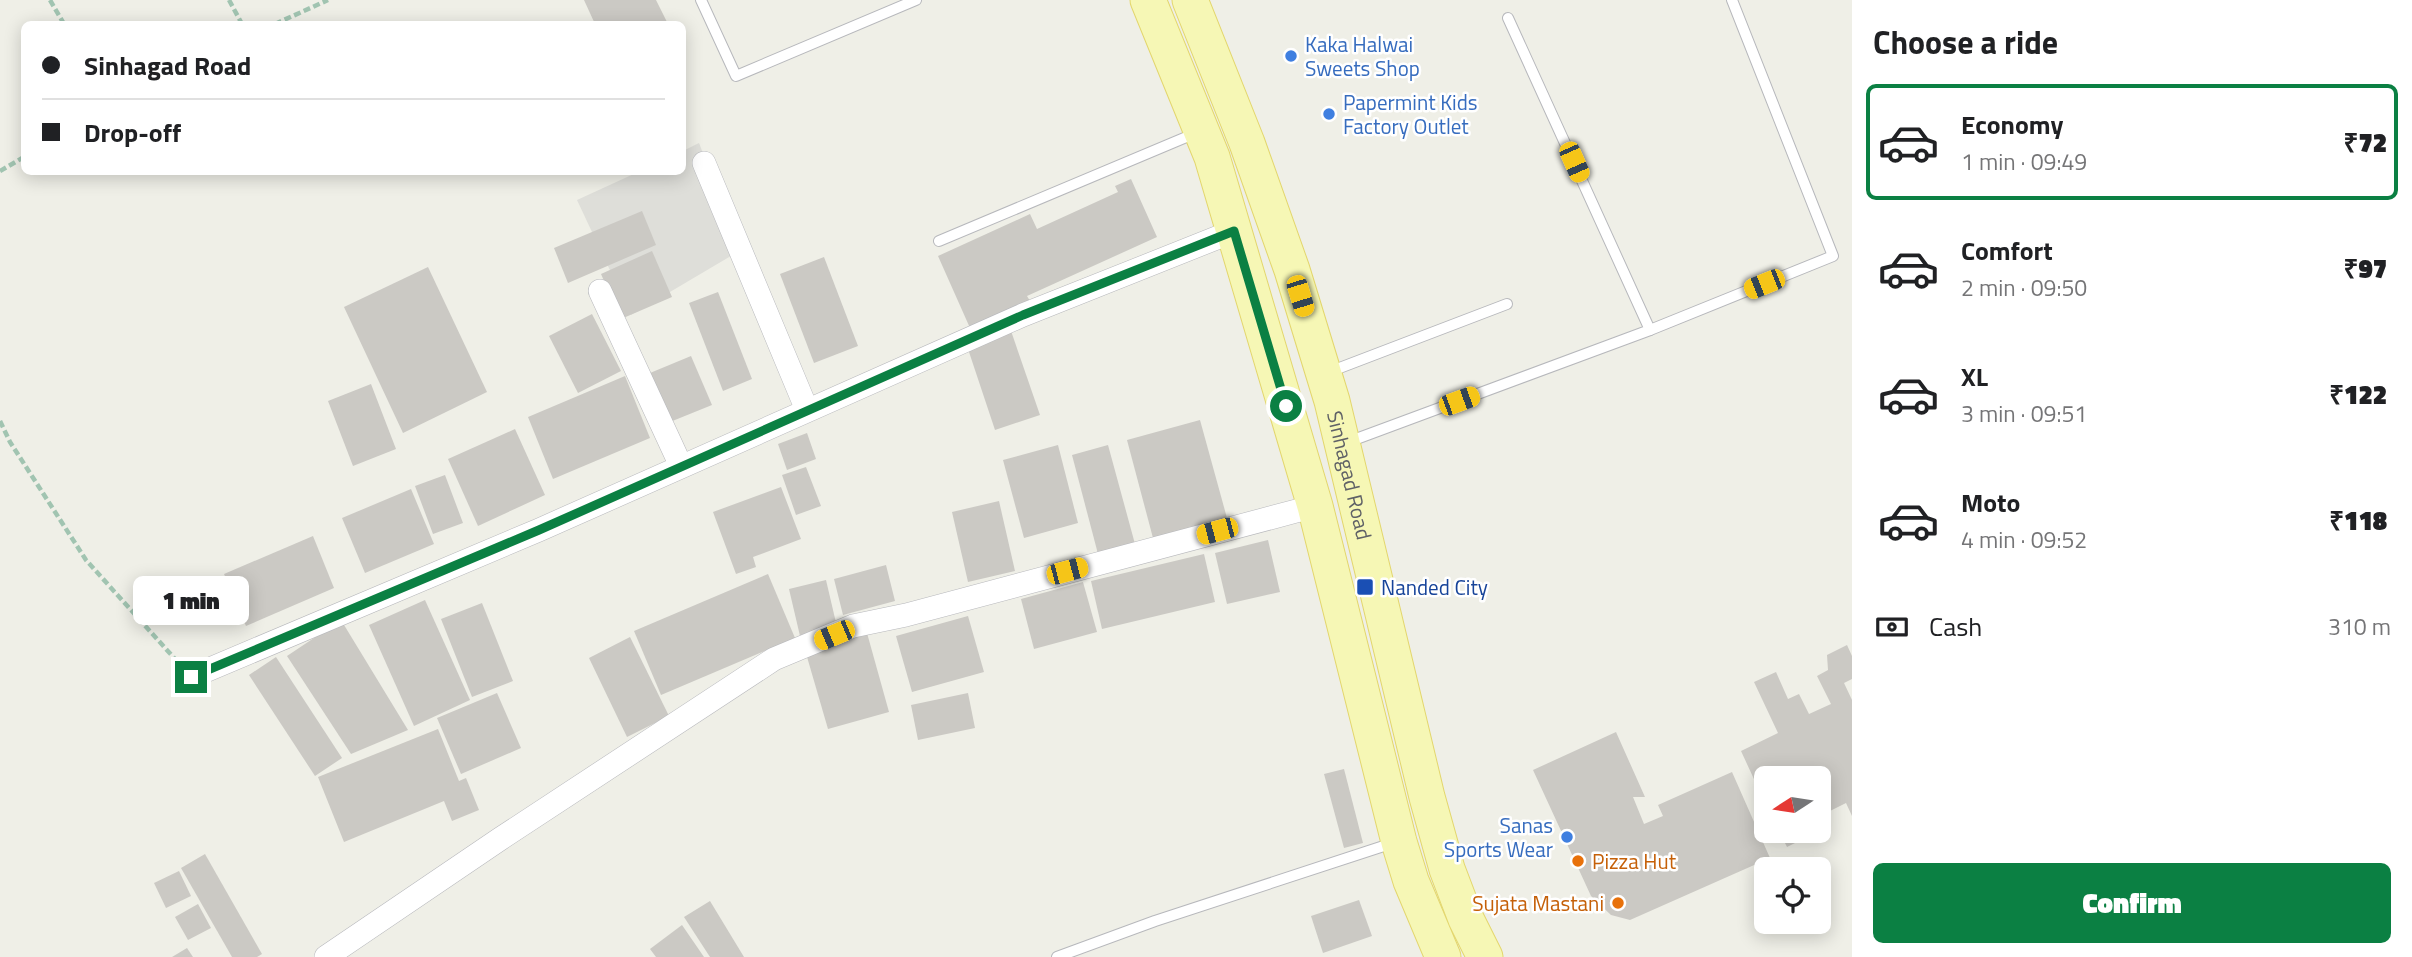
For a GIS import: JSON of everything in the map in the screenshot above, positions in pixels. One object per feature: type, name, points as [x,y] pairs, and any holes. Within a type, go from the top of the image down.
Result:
[{"type":"main road","name":"Sinhagad Road","points":[[1169,3],[1202,131],[1315,506],[1399,842],[1411,881],[1437,945]]},
{"type":"main road","name":"Sinhagad Road","points":[[1169,3],[1247,143],[1292,270],[1324,374],[1447,869],[1466,919],[1485,957]]},
{"type":"main road","points":[[1371,730],[1409,723]]},
{"type":"main road","points":[[1437,945],[1466,919]]},
{"type":"street","points":[[704,163],[807,410]]},
{"type":"street","points":[[191,677],[539,530],[1023,315],[1234,231]]},
{"type":"street","points":[[600,291],[681,466]]},
{"type":"street","points":[[326,957],[774,659],[853,626],[906,615],[1315,506]]},
{"type":"lane","points":[[701,0],[736,76],[916,0]]},
{"type":"lane","points":[[1342,444],[1650,330],[1833,256],[1732,0]]},
{"type":"lane","points":[[1508,18],[1650,330]]},
{"type":"lane","points":[[939,241],[1202,131]]},
{"type":"lane","points":[[1324,374],[1507,304]]},
{"type":"lane","points":[[1057,957],[1155,921],[1399,842]]},
{"type":"path","points":[[50,0],[62,21]]},
{"type":"path","points":[[229,0],[240,21]]},
{"type":"path","points":[[282,21],[328,0]]},
{"type":"path","points":[[0,171],[21,159]]},
{"type":"path","points":[[0,421],[10,443],[86,560],[191,677]]},
{"type":"shaded area","points":[[699,143],[741,250],[631,315],[577,200],[631,175],[686,175],[686,150]]},
{"type":"building","points":[[584,0],[656,0],[666,21],[594,21]]},
{"type":"building","points":[[1131,179],[1157,237],[1027,296],[1030,301],[970,328],[938,256],[1030,214],[1037,229],[1118,192],[1115,186]]},
{"type":"building","points":[[642,211],[656,245],[568,283],[554,248]]},
{"type":"building","points":[[652,251],[672,297],[621,319],[601,274]]},
{"type":"building","points":[[824,257],[858,346],[814,363],[780,274]]},
{"type":"building","points":[[428,267],[487,392],[403,433],[344,307]]},
{"type":"building","points":[[718,292],[752,379],[723,391],[689,303]]},
{"type":"building","points":[[592,314],[621,371],[578,393],[549,336]]},
{"type":"building","points":[[1010,328],[1040,415],[995,430],[966,343]]},
{"type":"building","points":[[691,356],[712,405],[670,422],[650,373]]},
{"type":"building","points":[[625,376],[650,438],[553,479],[528,417]]},
{"type":"building","points":[[371,384],[396,449],[353,466],[328,401]]},
{"type":"building","points":[[1200,420],[1227,518],[1153,538],[1127,440]]},
{"type":"building","points":[[515,429],[545,495],[478,526],[448,459]]},
{"type":"building","points":[[807,433],[816,459],[787,470],[778,444]]},
{"type":"building","points":[[1058,445],[1078,523],[1024,538],[1003,460]]},
{"type":"building","points":[[1108,445],[1135,544],[1098,554],[1072,455]]},
{"type":"building","points":[[806,467],[821,506],[796,515],[782,475]]},
{"type":"building","points":[[445,475],[463,523],[433,534],[415,486]]},
{"type":"building","points":[[781,487],[801,539],[753,557],[756,567],[736,574],[713,512]]},
{"type":"building","points":[[411,489],[434,544],[365,573],[342,518]]},
{"type":"building","points":[[999,501],[1015,571],[968,582],[952,512]]},
{"type":"building","points":[[313,536],[334,588],[246,626],[224,574]]},
{"type":"building","points":[[1268,540],[1280,592],[1227,604],[1215,553]]},
{"type":"building","points":[[1204,554],[1215,602],[1102,629],[1091,581]]},
{"type":"building","points":[[886,565],[895,601],[843,615],[834,579]]},
{"type":"building","points":[[768,574],[795,638],[661,695],[634,631]]},
{"type":"building","points":[[826,580],[837,627],[800,636],[789,589]]},
{"type":"building","points":[[1083,582],[1097,632],[1034,649],[1021,599]]},
{"type":"building","points":[[425,600],[470,700],[414,726],[369,625]]},
{"type":"building","points":[[482,603],[513,681],[472,697],[441,619]]},
{"type":"building","points":[[968,616],[984,672],[912,692],[896,636]]},
{"type":"building","points":[[341,620],[408,730],[351,754],[287,656]]},
{"type":"building","points":[[867,633],[889,712],[828,729],[805,650]]},
{"type":"building","points":[[630,637],[669,716],[627,737],[589,658]]},
{"type":"building","points":[[1847,645],[1852,656],[1852,679],[1844,683],[1852,700],[1852,816],[1846,803],[1831,810],[1831,766],[1754,766],[1754,779],[1741,751],[1778,733],[1754,682],[1776,672],[1788,699],[1799,694],[1809,714],[1831,704],[1817,676],[1828,670],[1827,655]]},
{"type":"building","points":[[276,657],[342,758],[315,776],[249,675]]},
{"type":"building","points":[[497,693],[521,748],[461,774],[437,718]]},
{"type":"building","points":[[968,693],[975,728],[918,740],[911,705]]},
{"type":"building","points":[[438,729],[459,781],[466,778],[479,810],[452,821],[444,801],[344,842],[318,777]]},
{"type":"building","points":[[1616,732],[1645,797],[1633,797],[1644,824],[1663,816],[1658,805],[1732,772],[1754,822],[1754,844],[1764,844],[1770,857],[1754,857],[1754,865],[1630,920],[1611,915],[1591,896],[1533,770]]},
{"type":"building","points":[[1344,769],[1363,843],[1344,848],[1324,774]]},
{"type":"building","points":[[205,854],[262,954],[257,957],[232,957],[181,868]]},
{"type":"building","points":[[179,871],[191,896],[166,908],[154,883]]},
{"type":"building","points":[[1359,900],[1372,936],[1323,953],[1311,916]]},
{"type":"building","points":[[710,901],[744,957],[710,957],[684,917]]},
{"type":"building","points":[[198,904],[211,928],[188,940],[175,917]]},
{"type":"building","points":[[682,925],[704,957],[656,957],[650,949]]},
{"type":"building","points":[[187,948],[193,957],[172,957]]},
{"type":"place","name":"Kaka Halwai Sweets Shop","points":[[1291,56]]},
{"type":"place","name":"Papermint Kids Factory Outlet","points":[[1329,114]]},
{"type":"place","name":"Nanded City","points":[[1365,587]]},
{"type":"place","name":"Sanas Sports Wear","points":[[1567,837]]},
{"type":"place","name":"Pizza Hut","points":[[1578,861]]},
{"type":"place","name":"Sujata Mastani","points":[[1618,903]]},
{"type":"route","points":[[191,677],[539,530],[1023,315],[1234,231],[1286,406]]}]
